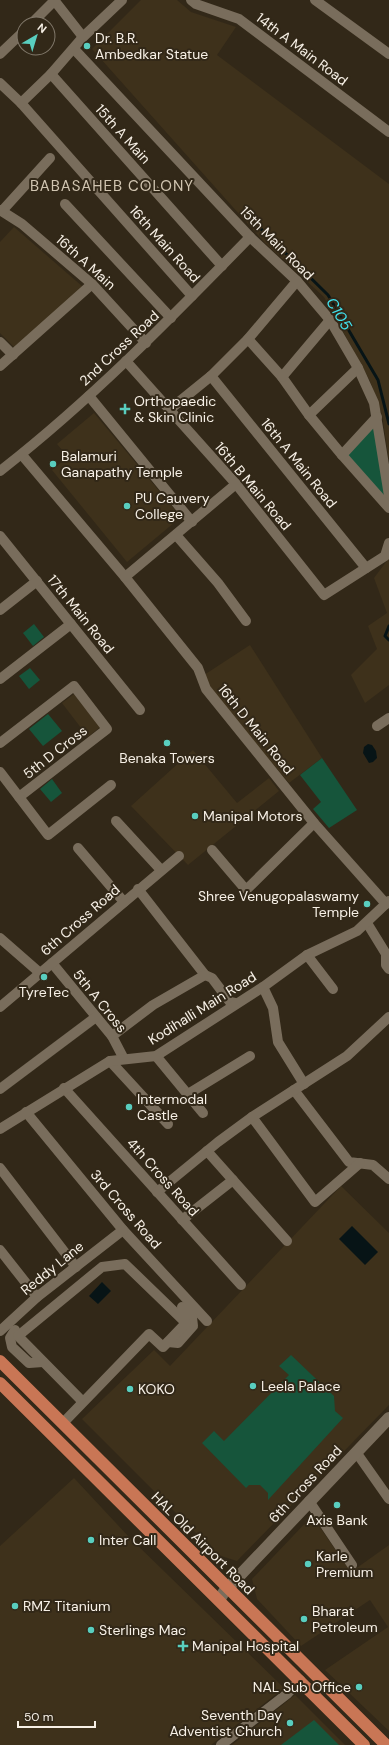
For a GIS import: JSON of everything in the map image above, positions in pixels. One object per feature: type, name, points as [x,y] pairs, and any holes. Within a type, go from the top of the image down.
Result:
[{"type":"main road","name":"HAL Old Airport Road","points":[[0,1361],[386,1745]]},
{"type":"main road","name":"HAL Old Airport Road","points":[[0,1383],[220,1600],[364,1745]]},
{"type":"street","points":[[39,16],[55,0],[83,37]]},
{"type":"street","points":[[21,103],[51,74],[83,37],[122,0]]},
{"type":"street","name":"14th A Main Road","points":[[191,0],[196,4],[238,19],[389,132]]},
{"type":"street","points":[[315,0],[389,54]]},
{"type":"street","points":[[0,54],[16,39]]},
{"type":"street","name":"15th Main Road","points":[[74,49],[250,237],[297,281],[330,320],[358,368],[374,404],[389,496]]},
{"type":"street","name":"15th A Main","points":[[51,74],[222,266]]},
{"type":"street","name":"16th Main Road","points":[[0,83],[21,103],[192,296]]},
{"type":"street","points":[[1,210],[50,158]]},
{"type":"street","points":[[65,204],[171,318]]},
{"type":"street","name":"16th A Main","points":[[1,210],[22,224],[92,284],[146,343]]},
{"type":"street","name":"2nd Cross Road","points":[[0,471],[89,396],[146,343],[250,237]]},
{"type":"street","points":[[169,410],[211,376],[248,339],[297,281]]},
{"type":"street","points":[[0,366],[92,284]]},
{"type":"street","points":[[282,377],[330,320]]},
{"type":"street","points":[[248,339],[282,377],[309,416],[389,508]]},
{"type":"street","points":[[0,342],[13,355]]},
{"type":"street","name":"16th B Main Road","points":[[126,361],[236,484],[324,595],[366,568]]},
{"type":"street","points":[[309,416],[358,368]]},
{"type":"street","name":"16th A Main Road","points":[[211,376],[366,568]]},
{"type":"street","points":[[89,396],[192,522]]},
{"type":"street","points":[[342,455],[377,417]]},
{"type":"street","name":"16th D Main Road","points":[[22,454],[125,577],[198,668],[206,689],[314,823],[388,902]]},
{"type":"street","points":[[125,577],[236,484]]},
{"type":"street","points":[[176,535],[218,583],[246,621]]},
{"type":"street","name":"17th Main Road","points":[[1,540],[37,581],[140,710]]},
{"type":"street","points":[[366,568],[385,556],[389,543]]},
{"type":"street","points":[[0,610],[37,581]]},
{"type":"street","points":[[0,679],[71,624]]},
{"type":"street","name":"5th D Cross","points":[[0,743],[74,686],[108,729],[19,797]]},
{"type":"street","points":[[376,726],[389,718]]},
{"type":"street","points":[[0,772],[48,835],[111,785]]},
{"type":"street","points":[[116,821],[161,870]]},
{"type":"street","points":[[212,850],[246,890],[314,823]]},
{"type":"street","points":[[78,848],[124,902]]},
{"type":"street","name":"6th Cross Road","points":[[0,1006],[179,856]]},
{"type":"street","points":[[138,889],[205,975],[212,978],[230,1002],[235,1003]]},
{"type":"street","name":"Kodihalli Main Road","points":[[0,1129],[64,1088],[110,1061],[124,1058],[156,1056],[235,1003],[263,987],[307,955],[357,931],[388,902]]},
{"type":"street","points":[[367,923],[386,954],[388,965]]},
{"type":"street","points":[[0,938],[40,974]]},
{"type":"street","points":[[307,955],[333,989]]},
{"type":"street","name":"5th A Cross","points":[[52,963],[112,1036],[124,1058]]},
{"type":"street","points":[[112,1036],[153,1005],[205,975]]},
{"type":"street","points":[[263,987],[273,1008],[278,1042],[304,1084]]},
{"type":"street","points":[[157,1192],[252,1116],[347,1056],[389,1017]]},
{"type":"street","points":[[0,1089],[96,1018]]},
{"type":"street","points":[[156,1056],[203,1113]]},
{"type":"street","points":[[188,1094],[250,1056]]},
{"type":"street","points":[[110,1061],[168,1124]]},
{"type":"street","name":"4th Cross Road","points":[[64,1088],[241,1285]]},
{"type":"street","points":[[294,1090],[349,1162],[373,1165],[389,1178]]},
{"type":"street","name":"3rd Cross Road","points":[[26,1112],[123,1230],[207,1321]]},
{"type":"street","points":[[252,1116],[315,1202],[360,1163]]},
{"type":"street","points":[[207,1151],[287,1241]]},
{"type":"street","points":[[0,1168],[76,1267]]},
{"type":"street","points":[[182,1220],[233,1180]]},
{"type":"street","name":"Reddy Lane","points":[[0,1330],[37,1297],[123,1230]]},
{"type":"street","points":[[0,1250],[37,1297]]},
{"type":"street","points":[[63,1423],[149,1334],[162,1347],[186,1323],[126,1264],[102,1267],[18,1336],[83,1402]]},
{"type":"street","points":[[168,1342],[178,1342],[193,1326],[192,1317],[182,1307]]},
{"type":"street","points":[[16,1330],[10,1338],[12,1347],[29,1362],[43,1362]]},
{"type":"street","name":"6th Cross Road","points":[[220,1600],[228,1588],[389,1418]]},
{"type":"street","points":[[356,1452],[389,1499]]},
{"type":"street","points":[[309,1501],[352,1565]]},
{"type":"street","points":[[218,1577],[244,1571]]},
{"type":"street","points":[[221,1745],[286,1694],[300,1680]]},
{"type":"shaded area","points":[[141,0],[177,0],[191,12],[236,27],[217,55],[389,184],[389,461],[382,415],[370,381],[324,297],[264,242],[92,49]]},
{"type":"shaded area","points":[[14,227],[83,287],[15,348],[0,333],[0,242]]},
{"type":"shaded area","name":"PU Cauvery College","points":[[94,413],[181,517],[127,562],[52,470],[68,457],[57,444]]},
{"type":"shaded area","points":[[389,558],[389,685],[365,703],[351,675],[377,649],[368,626],[387,613],[374,578]]},
{"type":"shaded area","points":[[250,645],[322,758],[289,783],[209,688],[204,675]]},
{"type":"shaded area","points":[[74,694],[100,727],[88,737],[62,703]]},
{"type":"shaded area","points":[[368,744],[372,745],[376,751],[377,758],[373,762],[369,763],[363,753],[364,747]]},
{"type":"shaded area","points":[[193,750],[237,803],[269,778],[279,791],[188,865],[131,806]]},
{"type":"shaded area","name":"Leela Palace","points":[[341,1186],[389,1233],[389,1405],[237,1561],[218,1555],[82,1419],[154,1350],[170,1366]]},
{"type":"shaded area","points":[[352,1226],[378,1252],[365,1265],[339,1239]]},
{"type":"shaded area","points":[[102,1282],[111,1291],[98,1304],[89,1296]]},
{"type":"shaded area","points":[[74,1478],[129,1537],[284,1688],[211,1745],[0,1745],[0,1546]]},
{"type":"shaded area","points":[[312,1516],[351,1572],[389,1545],[389,1731],[325,1670],[388,1627],[370,1600],[301,1646],[257,1599],[252,1579]]},
{"type":"shaded area","points":[[295,1695],[345,1745],[232,1745]]},
{"type":"green space","points":[[374,426],[386,505],[345,456]]},
{"type":"green space","points":[[34,624],[44,637],[33,646],[23,633]]},
{"type":"green space","points":[[30,668],[40,680],[29,689],[19,676]]},
{"type":"green space","points":[[48,714],[62,731],[43,746],[29,729]]},
{"type":"green space","points":[[322,758],[357,810],[329,828],[313,809],[321,802],[300,775]]},
{"type":"green space","points":[[52,779],[62,793],[51,802],[40,789]]},
{"type":"green space","points":[[291,1355],[334,1396],[335,1411],[343,1418],[268,1500],[268,1493],[260,1485],[249,1485],[246,1488],[202,1443],[214,1431],[224,1441],[289,1375],[279,1366]]},
{"type":"green space","points":[[314,1720],[339,1745],[281,1745]]},
{"type":"waterway","name":"C105","points":[[257,225],[328,295],[378,380],[389,424]]},
{"type":"waterway","name":"C105","points":[[389,626],[385,636],[389,640]]},
{"type":"place","name":"Dr. B.R. Ambedkar Statue","points":[[87,46]]},
{"type":"place","name":"Orthopaedic & Skin Clinic","points":[[125,409]]},
{"type":"place","name":"Balamuri Ganapathy Temple","points":[[53,464]]},
{"type":"place","name":"PU Cauvery College","points":[[127,506]]},
{"type":"place","name":"Benaka Towers","points":[[167,743]]},
{"type":"place","name":"Manipal Motors","points":[[195,816]]},
{"type":"place","name":"Shree Venugopalaswamy Temple","points":[[367,904]]},
{"type":"place","name":"TyreTec","points":[[44,977]]},
{"type":"place","name":"Intermodal Castle","points":[[129,1107]]},
{"type":"place","name":"Leela Palace","points":[[253,1386]]},
{"type":"place","name":"KOKO","points":[[130,1389]]},
{"type":"place","name":"Axis Bank","points":[[337,1505]]},
{"type":"place","name":"Inter Call","points":[[91,1540]]},
{"type":"place","name":"Karle Premium","points":[[308,1564]]},
{"type":"place","name":"RMZ Titanium","points":[[15,1606]]},
{"type":"place","name":"Bharat Petroleum","points":[[304,1619]]},
{"type":"place","name":"Sterlings Mac","points":[[91,1630]]},
{"type":"place","name":"Manipal Hospital","points":[[183,1646]]},
{"type":"place","name":"NAL Sub Office","points":[[359,1687]]},
{"type":"place","name":"Seventh Day Adventist Church","points":[[290,1723]]},
{"type":"district","name":"BABASAHEB COLONY","points":[[112,186]]}]
